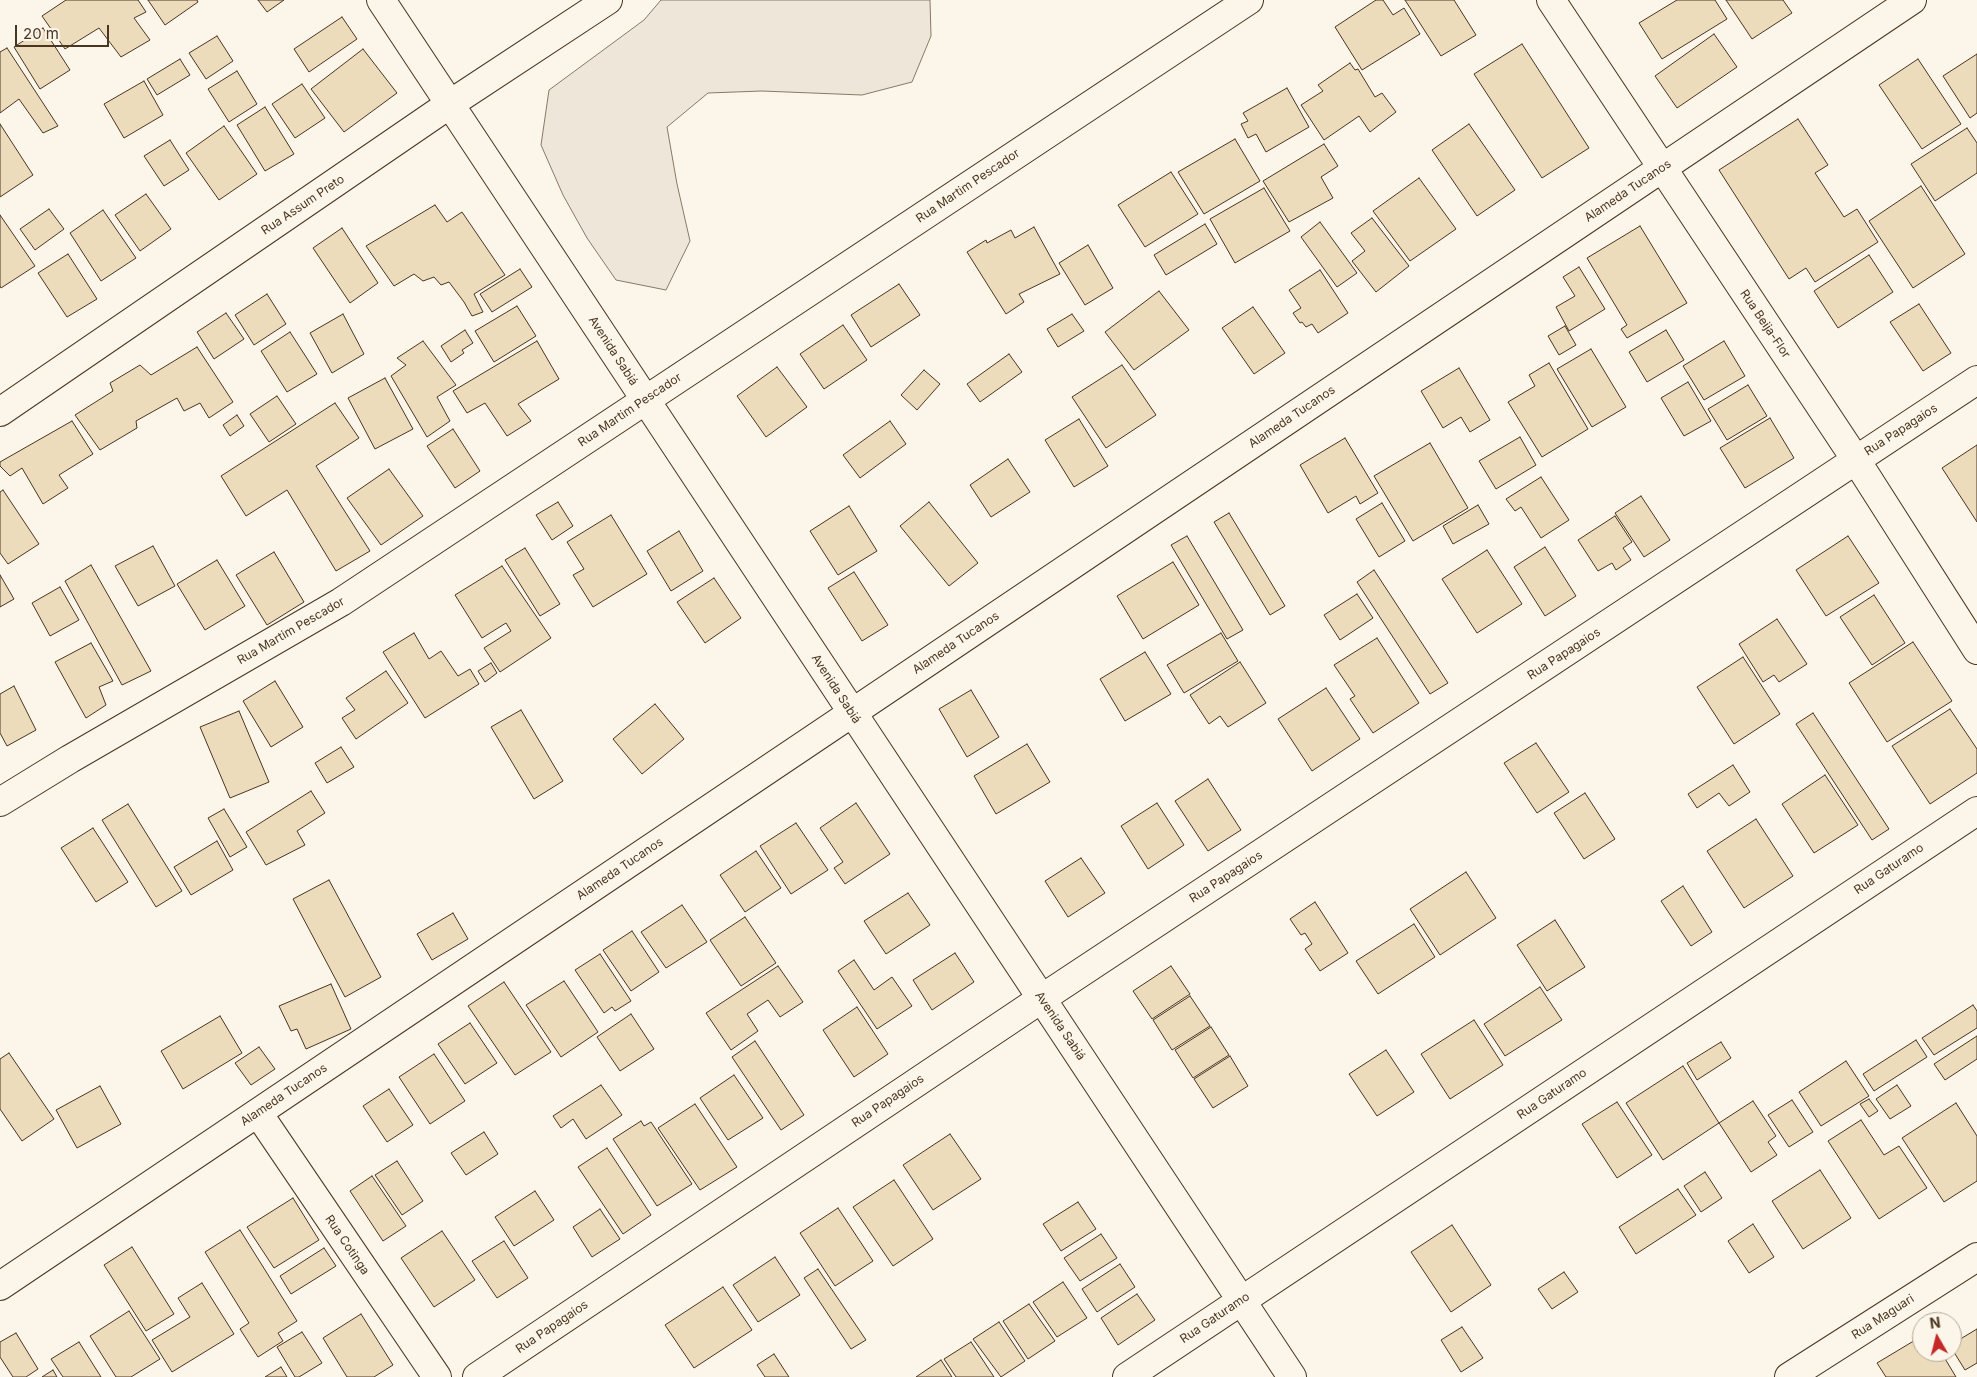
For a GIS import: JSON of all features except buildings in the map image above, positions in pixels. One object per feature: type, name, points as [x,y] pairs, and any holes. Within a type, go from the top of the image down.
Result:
[{"type":"street","name":"Avenida Sabiá","points":[[381,0],[1292,1377]]},
{"type":"street","name":"Rua Assum Preto","points":[[0,412],[450,104],[608,0]]},
{"type":"street","name":"Rua Martim Pescador","points":[[0,802],[70,759],[341,602],[1249,0]]},
{"type":"street","name":"Rua Beija-Flor","points":[[1551,0],[1856,460],[1977,650]]},
{"type":"street","name":"Alameda Tucanos","points":[[0,1286],[1912,0]]},
{"type":"street","name":"Rua Papagaios","points":[[477,1377],[1042,999],[1977,380]]},
{"type":"street","name":"Rua Gaturamo","points":[[1127,1377],[1977,810]]},
{"type":"street","name":"Rua Cotinga","points":[[258,1113],[437,1377]]},
{"type":"street","name":"Rua Maguari","points":[[1789,1377],[1977,1257]]},
{"type":"shaded area","points":[[661,0],[930,0],[931,36],[912,82],[862,95],[762,91],[708,93],[667,127],[690,241],[666,290],[616,280],[587,238],[563,195],[541,145],[549,90],[644,20]]}]
